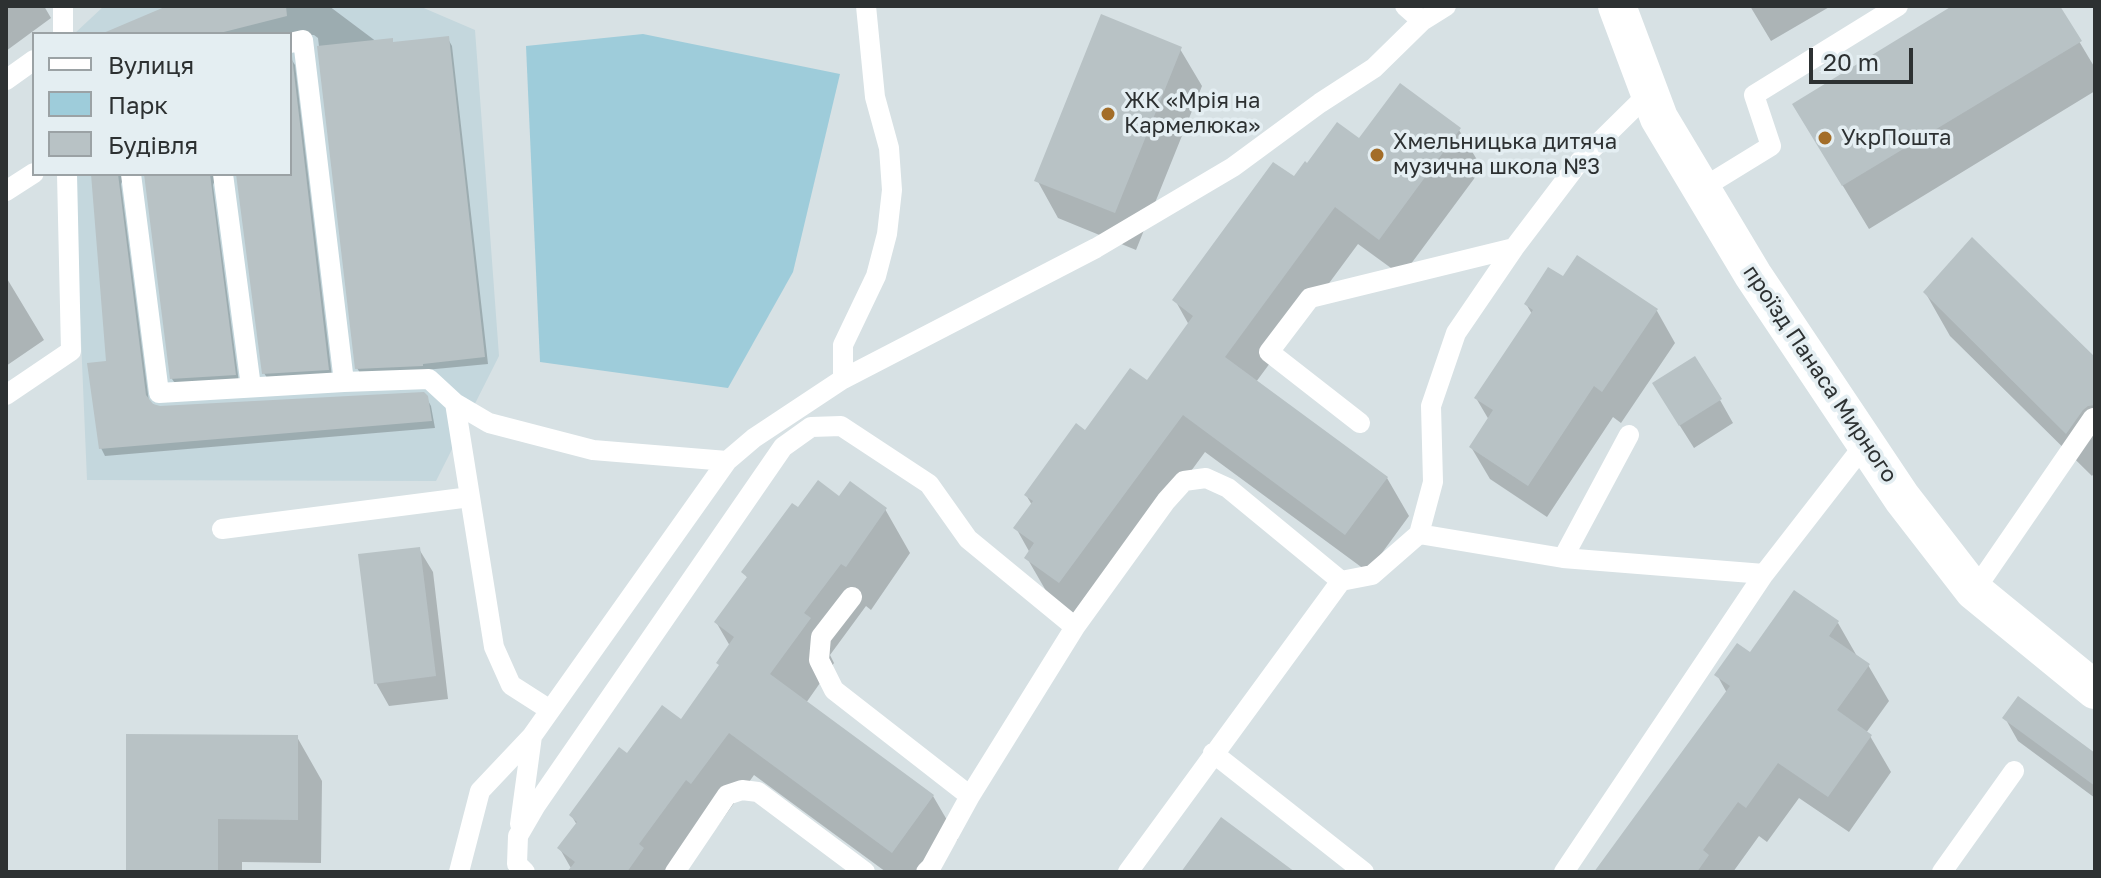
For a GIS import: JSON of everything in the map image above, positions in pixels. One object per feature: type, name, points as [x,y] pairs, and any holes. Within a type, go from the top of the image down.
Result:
[{"type":"street","name":"проїзд Панаса Мирного","points":[[1617,6],[1659,118],[1753,275],[1902,498],[1974,591],[2095,690]]},
{"type":"lane","points":[[63,6],[63,32]]},
{"type":"lane","points":[[843,379],[843,345],[876,276],[887,234],[892,190],[889,148],[875,97],[866,6]]},
{"type":"lane","points":[[1405,6],[1422,21]]},
{"type":"lane","points":[[459,872],[480,791],[532,736],[727,461],[754,438],[843,379],[1096,248],[1233,167],[1374,68],[1422,21],[1446,6]]},
{"type":"lane","points":[[1701,189],[1771,146],[1754,95],[1898,6]]},
{"type":"lane","points":[[292,43],[303,40],[344,382]]},
{"type":"lane","points":[[6,80],[32,61]]},
{"type":"lane","points":[[1128,872],[1341,581],[1372,575],[1419,534],[1433,482],[1431,406],[1456,333],[1514,248],[1580,161],[1649,93]]},
{"type":"lane","points":[[6,191],[32,174]]},
{"type":"lane","points":[[6,395],[71,351],[67,176]]},
{"type":"lane","points":[[131,176],[159,393],[429,379],[455,403],[489,423],[593,450],[727,461]]},
{"type":"lane","points":[[223,176],[251,387]]},
{"type":"lane","points":[[1360,423],[1269,352],[1310,298],[1514,248]]},
{"type":"lane","points":[[455,403],[494,647],[511,685],[550,710]]},
{"type":"lane","points":[[1974,591],[2093,418]]},
{"type":"lane","points":[[518,836],[536,805],[783,447],[811,427],[841,426],[929,484],[968,539],[1075,627]]},
{"type":"lane","points":[[1563,558],[1629,435]]},
{"type":"lane","points":[[1564,872],[1764,574],[1865,444]]},
{"type":"lane","points":[[926,872],[1075,627],[1166,501],[1184,481],[1206,478],[1228,488],[1341,581]]},
{"type":"lane","points":[[222,529],[470,497]]},
{"type":"lane","points":[[1419,534],[1563,558],[1764,574]]},
{"type":"lane","points":[[852,597],[821,637],[819,660],[834,690],[970,796]]},
{"type":"lane","points":[[525,872],[517,864],[518,836],[532,736]]},
{"type":"lane","points":[[1213,753],[1364,872]]},
{"type":"lane","points":[[1942,872],[2014,771]]},
{"type":"lane","points":[[675,872],[727,795],[742,790],[758,792],[865,872]]},
{"type":"shaded area","points":[[104,6],[419,6],[475,30],[499,356],[436,481],[87,480],[74,176],[292,176],[292,32],[76,32]]},
{"type":"green space","points":[[643,34],[840,74],[793,272],[728,388],[540,362],[526,46]]},
{"type":"building","points":[[167,6],[286,6],[287,16],[224,32],[106,32]]},
{"type":"building","points":[[1952,6],[2060,6],[2082,41],[1842,186],[1792,104]]},
{"type":"building","name":"ЖК «Мрія на Кармелюка»","points":[[1101,14],[1182,47],[1115,213],[1034,181]]},
{"type":"building","points":[[449,36],[485,357],[423,366],[355,369],[317,46]]},
{"type":"building","points":[[292,56],[329,370],[262,374],[236,176],[292,176]]},
{"type":"building","points":[[1400,83],[1461,128],[1379,240],[1335,207],[1225,357],[1388,477],[1345,535],[1183,415],[1059,583],[1024,558],[1034,543],[1013,528],[1033,501],[1024,495],[1076,423],[1085,430],[1130,368],[1147,380],[1193,316],[1172,300],[1273,162],[1294,176],[1337,122],[1359,138]]},
{"type":"building","points":[[91,176],[118,176],[146,395],[153,404],[424,392],[428,396],[432,421],[99,449],[87,363],[106,361]]},
{"type":"building","points":[[144,176],[210,176],[236,375],[170,379]]},
{"type":"building","points":[[1972,237],[2095,357],[2095,405],[2083,410],[2066,434],[1923,292]]},
{"type":"building","points":[[1577,255],[1658,309],[1602,392],[1594,386],[1528,486],[1469,447],[1493,410],[1474,398],[1533,310],[1524,304],[1548,267],[1563,276]]},
{"type":"building","points":[[1695,356],[1722,399],[1679,426],[1652,383]]},
{"type":"building","points":[[818,480],[839,496],[850,481],[887,508],[846,567],[841,564],[804,613],[811,618],[770,674],[934,795],[892,853],[729,733],[691,784],[686,780],[639,844],[644,848],[627,872],[567,872],[575,862],[557,848],[577,822],[569,815],[619,747],[627,753],[662,705],[681,719],[719,665],[716,663],[734,637],[714,622],[747,577],[741,572],[792,503],[798,507]]},
{"type":"building","points":[[420,547],[436,676],[374,684],[358,554]]},
{"type":"building","points":[[1794,590],[1839,621],[1829,636],[1870,664],[1837,710],[1872,735],[1828,797],[1778,763],[1746,808],[1738,802],[1703,850],[1709,855],[1697,872],[1594,872],[1730,686],[1714,675],[1737,643],[1750,652]]},
{"type":"building","points":[[2018,696],[2095,753],[2095,786],[2002,718]]},
{"type":"building","points":[[126,734],[298,735],[298,820],[218,819],[218,872],[126,872]]},
{"type":"building","points":[[1221,817],[1295,872],[1181,872]]},
{"type":"place","name":"ЖК «Мрія на Кармелюка»","points":[[1108,114]]},
{"type":"place","name":"УкрПошта","points":[[1825,138]]},
{"type":"place","name":"Хмельницька дитяча музична школа №3","points":[[1377,155]]}]
